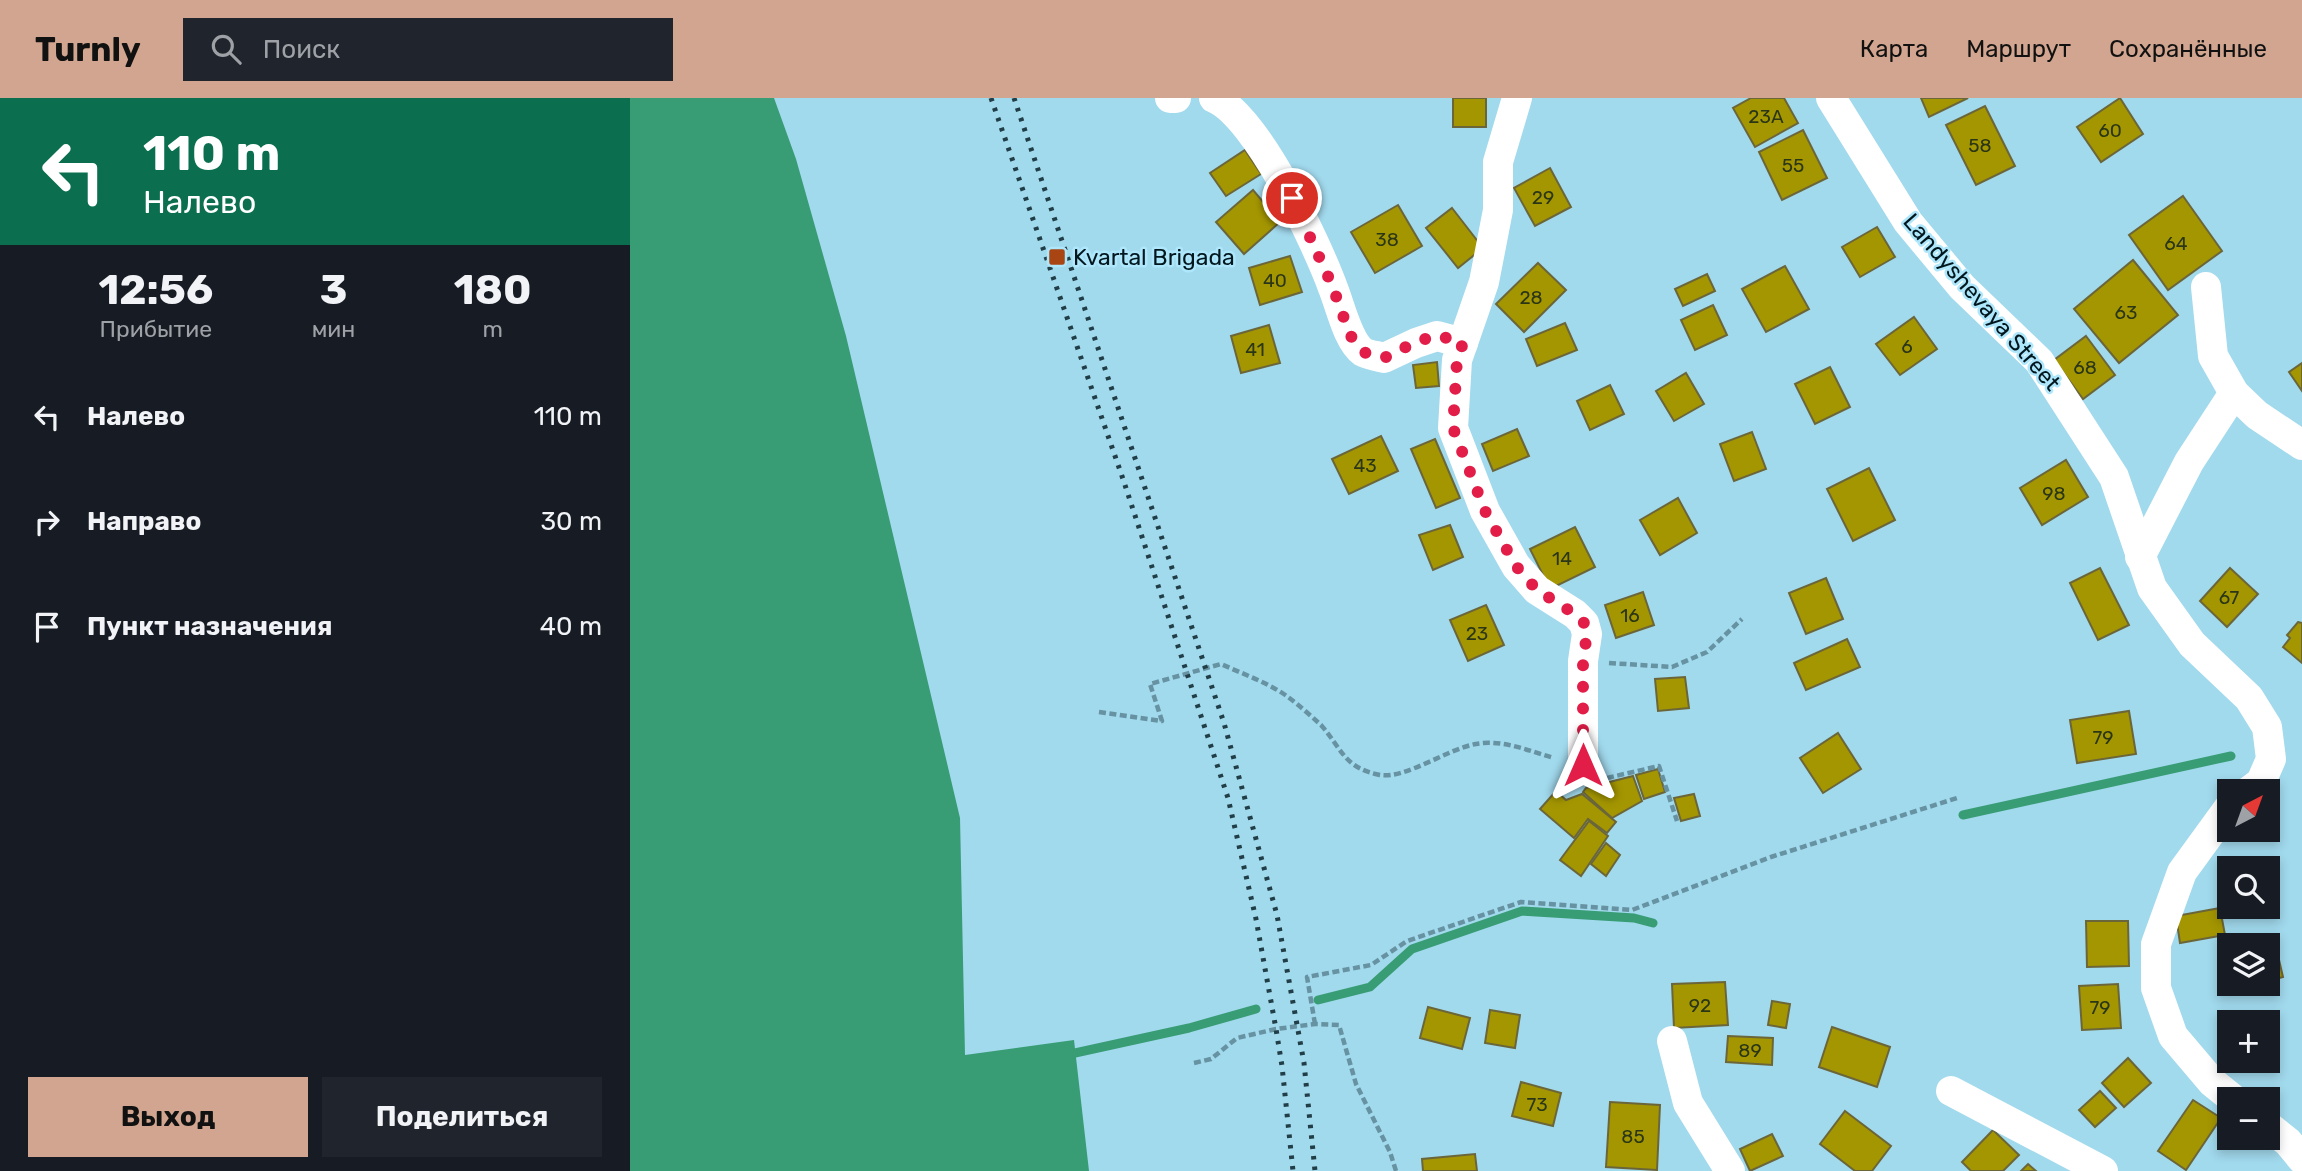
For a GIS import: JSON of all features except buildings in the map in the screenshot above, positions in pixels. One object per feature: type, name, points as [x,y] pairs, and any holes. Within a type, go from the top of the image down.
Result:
[{"type":"street","points":[[1170,98],[1176,98]]},
{"type":"street","points":[[1214,98],[1222,101],[1253,136],[1282,180],[1302,217],[1332,285],[1350,335],[1363,352],[1384,358],[1437,335],[1463,343]]},
{"type":"street","points":[[1517,98],[1498,162],[1498,210],[1484,282],[1457,360],[1453,428],[1485,511],[1516,566],[1537,590],[1575,614],[1584,623],[1587,634],[1583,661],[1583,765]]},
{"type":"street","name":"Landyshevaya Street","points":[[1831,98],[1908,222],[1962,287],[2039,361],[2072,409],[2114,477],[2152,588],[2193,644],[2249,698],[2267,727],[2271,759],[2262,779]]},
{"type":"street","points":[[2206,288],[2213,356],[2234,393],[2257,415],[2302,445]]},
{"type":"street","points":[[2140,557],[2189,462],[2234,393]]},
{"type":"street","points":[[2217,824],[2182,872],[2155,944],[2156,988],[2173,1036],[2218,1087]]},
{"type":"street","points":[[1672,1041],[1688,1103],[1730,1171]]},
{"type":"street","points":[[1951,1091],[2103,1171]]},
{"type":"street","points":[[2280,1136],[2302,1159]]},
{"type":"path","points":[[1583,661],[1672,667],[1707,652],[1742,619]]},
{"type":"path","points":[[1099,712],[1162,720],[1150,684],[1221,664],[1287,696],[1321,726],[1354,767],[1382,776],[1412,769],[1458,748],[1479,743],[1502,743],[1583,765],[1596,781],[1659,766],[1677,821]]},
{"type":"path","points":[[1315,1024],[1307,977],[1371,965],[1407,941],[1521,902],[1632,910],[1771,857],[1957,798]]},
{"type":"path","points":[[1194,1063],[1211,1059],[1237,1038],[1315,1024],[1339,1025],[1356,1084],[1390,1152],[1396,1171]]},
{"type":"shaded area","points":[[630,98],[774,98],[796,159],[846,336],[960,818],[965,1055],[1074,1040],[1089,1171],[630,1171]]},
{"type":"waterway","points":[[1963,815],[2231,756]]},
{"type":"waterway","points":[[1318,1000],[1370,987],[1412,949],[1522,911],[1634,918],[1653,923]]},
{"type":"waterway","points":[[1075,1053],[1189,1028],[1256,1009]]},
{"type":"railway","points":[[991,98],[1123,479],[1228,798],[1256,919],[1276,1029],[1293,1171]]},
{"type":"railway","points":[[1014,98],[1224,723],[1277,915],[1304,1063],[1315,1171]]},
{"type":"place","name":"Kvartal Brigada","points":[[1057,257]]},
{"type":"route","points":[[1292,198],[1332,285],[1350,335],[1363,352],[1384,358],[1437,335],[1463,343],[1457,360],[1453,428],[1485,511],[1516,566],[1537,590],[1575,614],[1584,623],[1587,634],[1583,661],[1583,765]]}]
